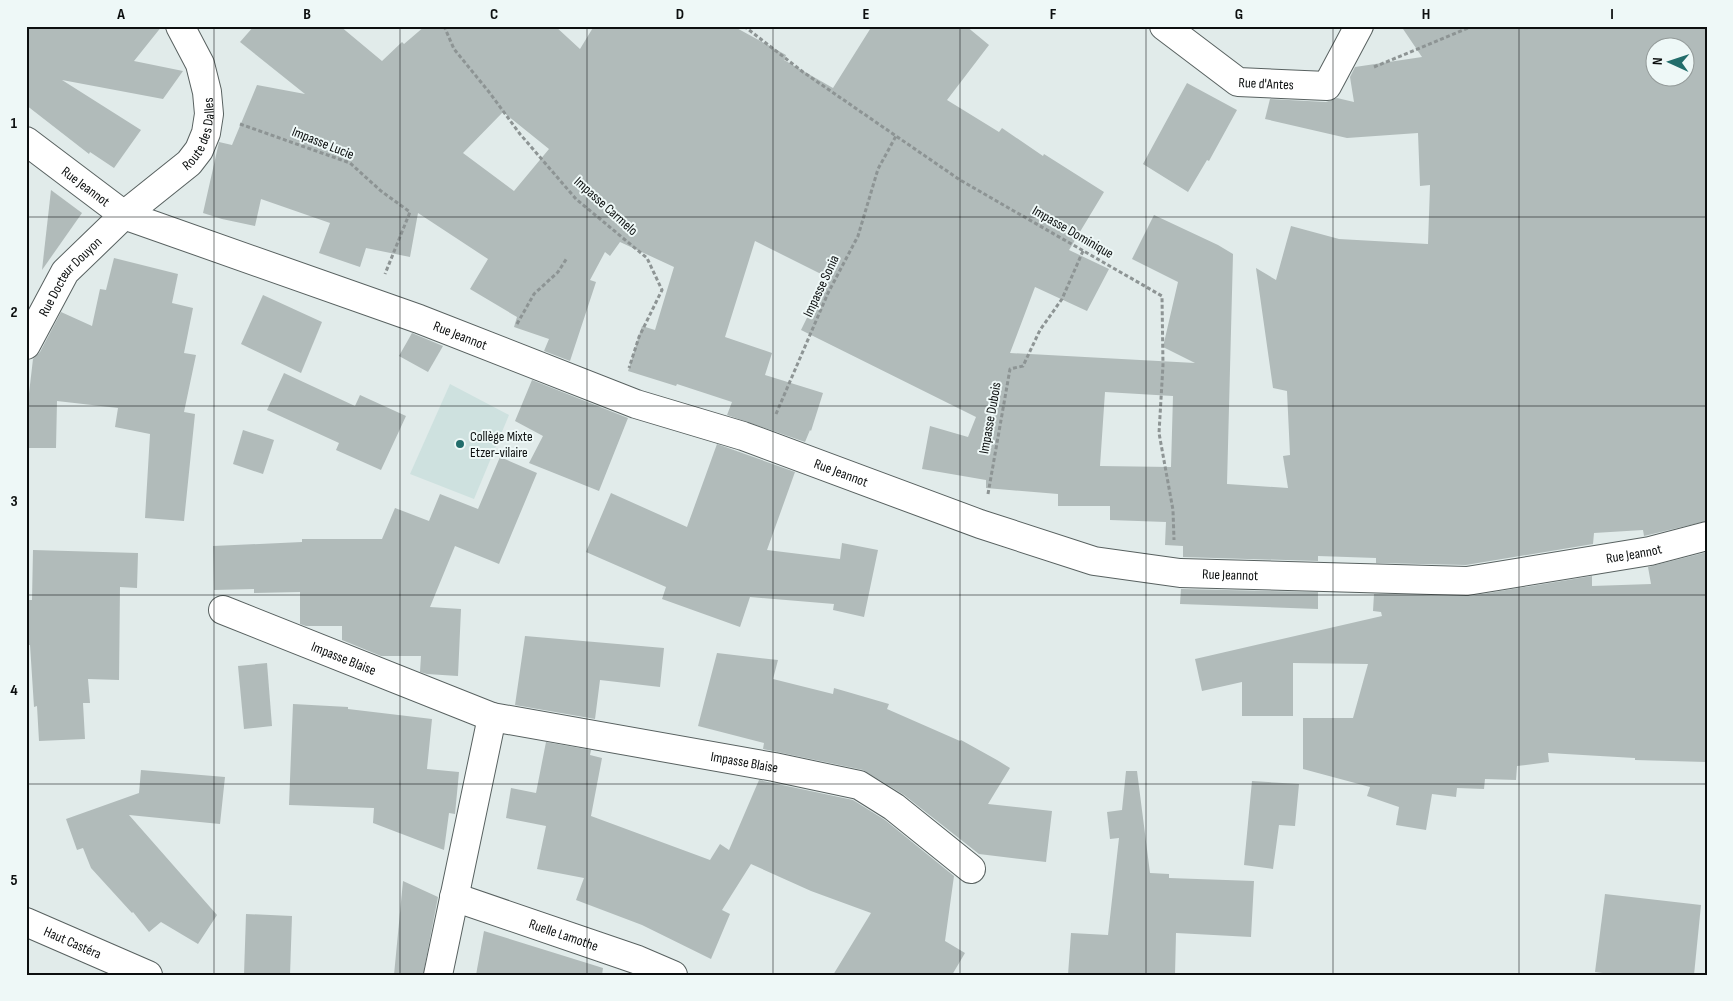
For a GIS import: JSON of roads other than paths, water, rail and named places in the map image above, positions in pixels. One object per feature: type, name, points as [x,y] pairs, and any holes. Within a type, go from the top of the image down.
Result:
[{"type":"street","name":"Route des Dalles","points":[[124,215],[188,163],[199,150],[206,133],[209,114],[207,92],[200,64],[180,26]]},
{"type":"street","name":"Rue d'Antes","points":[[1164,26],[1238,82],[1327,86],[1359,26]]},
{"type":"street","name":"Rue Jeannot","points":[[26,141],[124,215],[374,303],[620,397],[744,436],[980,524],[1094,561],[1180,574],[1467,581],[1650,551],[1707,536]]},
{"type":"street","name":"Rue Docteur Douyon","points":[[26,345],[64,272],[124,215]]},
{"type":"street","name":"Impasse Blaise","points":[[223,610],[492,717],[774,767],[859,785],[894,807],[971,869]]},
{"type":"street","points":[[438,975],[492,717]]},
{"type":"street","name":"Ruelle Lamothe","points":[[454,896],[638,960],[673,975]]},
{"type":"street","name":"Haut Castéra","points":[[26,922],[148,975]]},
{"type":"place","name":"Collège Mixte Etzer-vilaire","points":[[460,444]]}]
